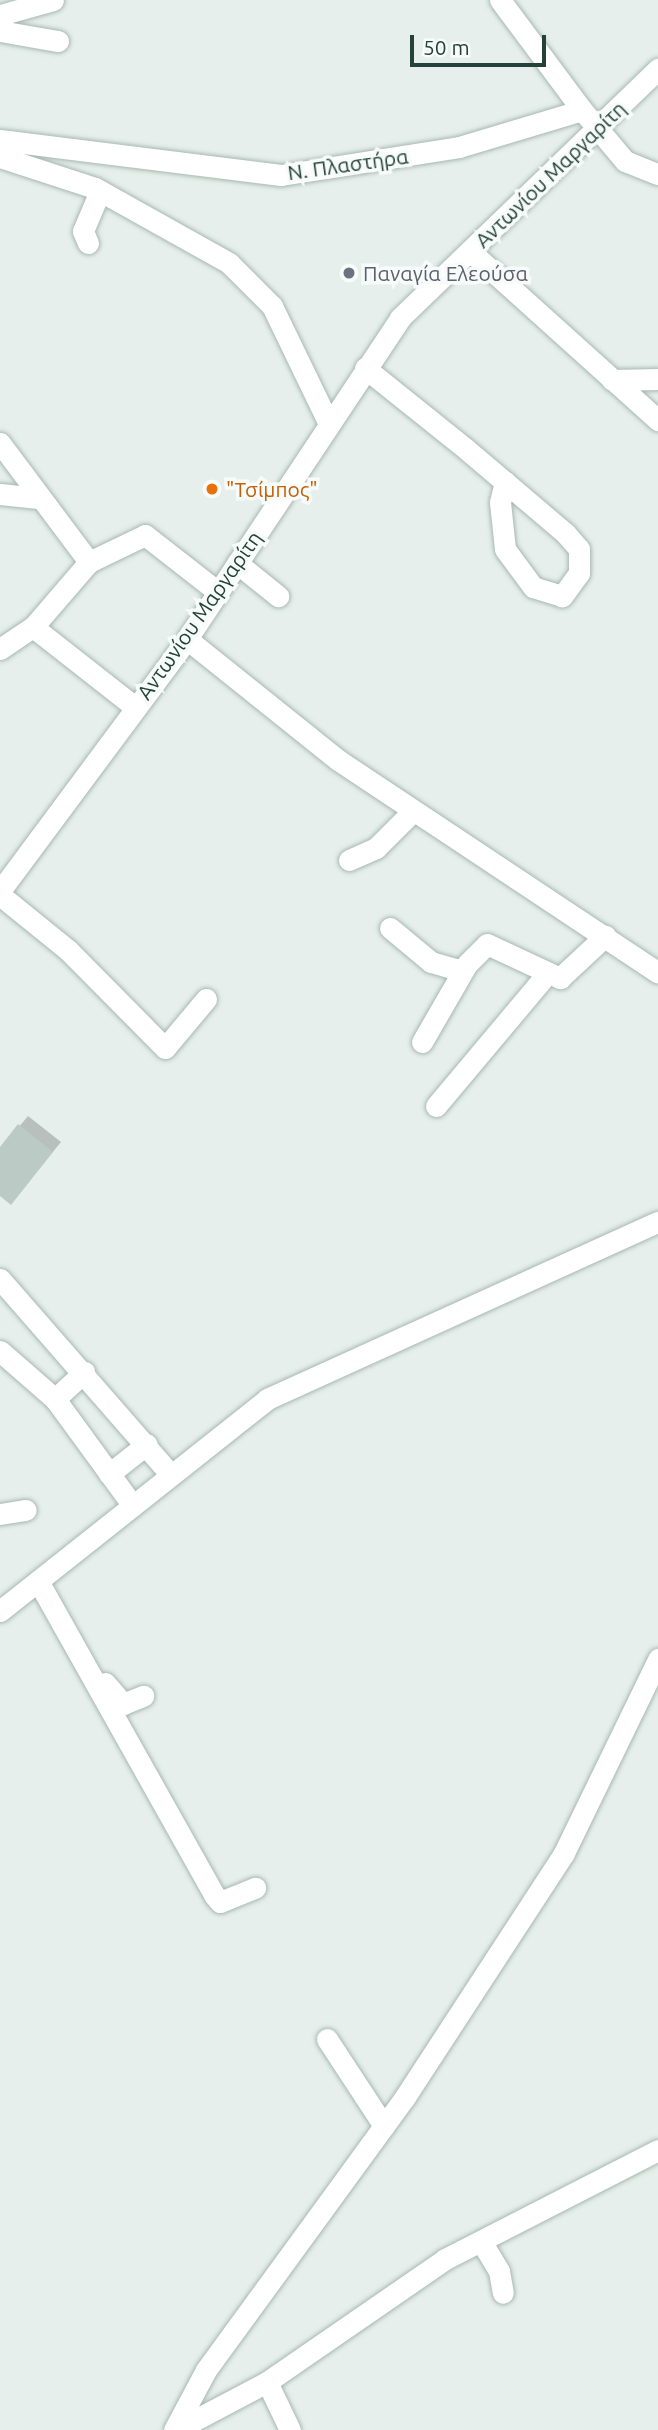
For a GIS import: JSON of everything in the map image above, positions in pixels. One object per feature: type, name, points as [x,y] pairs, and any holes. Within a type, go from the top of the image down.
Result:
[{"type":"street","points":[[0,15],[53,0]]},
{"type":"street","points":[[500,0],[598,131],[625,161],[658,174]]},
{"type":"street","points":[[0,31],[58,41]]},
{"type":"street","name":"Αντωνίου Μαργαρίτη","points":[[0,893],[187,639],[400,318],[598,131],[658,69]]},
{"type":"street","name":"Ν. Πλαστήρα","points":[[0,140],[281,175],[459,148],[582,110]]},
{"type":"street","points":[[4,162],[100,191],[159,220],[253,284],[288,331],[329,424]]},
{"type":"street","points":[[88,243],[83,231],[100,191]]},
{"type":"street","points":[[470,250],[658,420]]},
{"type":"street","points":[[365,368],[505,482],[579,548],[579,573],[562,596],[533,587],[505,549],[500,502],[505,482]]},
{"type":"street","points":[[612,380],[658,379]]},
{"type":"street","points":[[0,443],[36,498],[89,562]]},
{"type":"street","points":[[0,494],[36,498]]},
{"type":"street","points":[[0,649],[33,627],[89,562],[153,537],[218,592]]},
{"type":"street","points":[[237,563],[278,596]]},
{"type":"street","points":[[33,627],[135,707]]},
{"type":"street","points":[[187,639],[413,811],[658,973]]},
{"type":"street","points":[[349,860],[376,848],[413,811]]},
{"type":"street","points":[[0,893],[68,950],[165,1048],[206,999]]},
{"type":"street","points":[[390,928],[431,962],[462,971]]},
{"type":"street","points":[[422,1042],[462,971],[479,949],[496,944],[545,976],[560,978],[580,964],[605,936]]},
{"type":"street","points":[[436,1106],[545,976]]},
{"type":"street","points":[[0,1611],[171,1475],[293,1385],[658,1222]]},
{"type":"street","points":[[0,1279],[147,1444],[171,1475]]},
{"type":"street","points":[[0,1351],[55,1399],[132,1506]]},
{"type":"street","points":[[55,1399],[84,1372]]},
{"type":"street","points":[[109,1474],[147,1444]]},
{"type":"street","points":[[0,1514],[26,1510]]},
{"type":"street","points":[[42,1578],[111,1695],[123,1704],[143,1696]]},
{"type":"street","points":[[42,1578],[214,1895],[220,1902],[255,1888]]},
{"type":"street","points":[[175,2430],[206,2370],[384,2126],[564,1853],[658,1659]]},
{"type":"street","points":[[327,2039],[384,2126]]},
{"type":"street","points":[[175,2430],[267,2382],[481,2241],[658,2150]]},
{"type":"street","points":[[481,2241],[503,2293]]},
{"type":"street","points":[[267,2382],[290,2430]]},
{"type":"building","points":[[18,1124],[53,1152],[11,1205],[0,1196],[0,1147]]},
{"type":"place","name":"Παναγία Ελεούσα","points":[[349,273]]},
{"type":"place","name":"\"Τσίμπος\"","points":[[212,489]]}]
